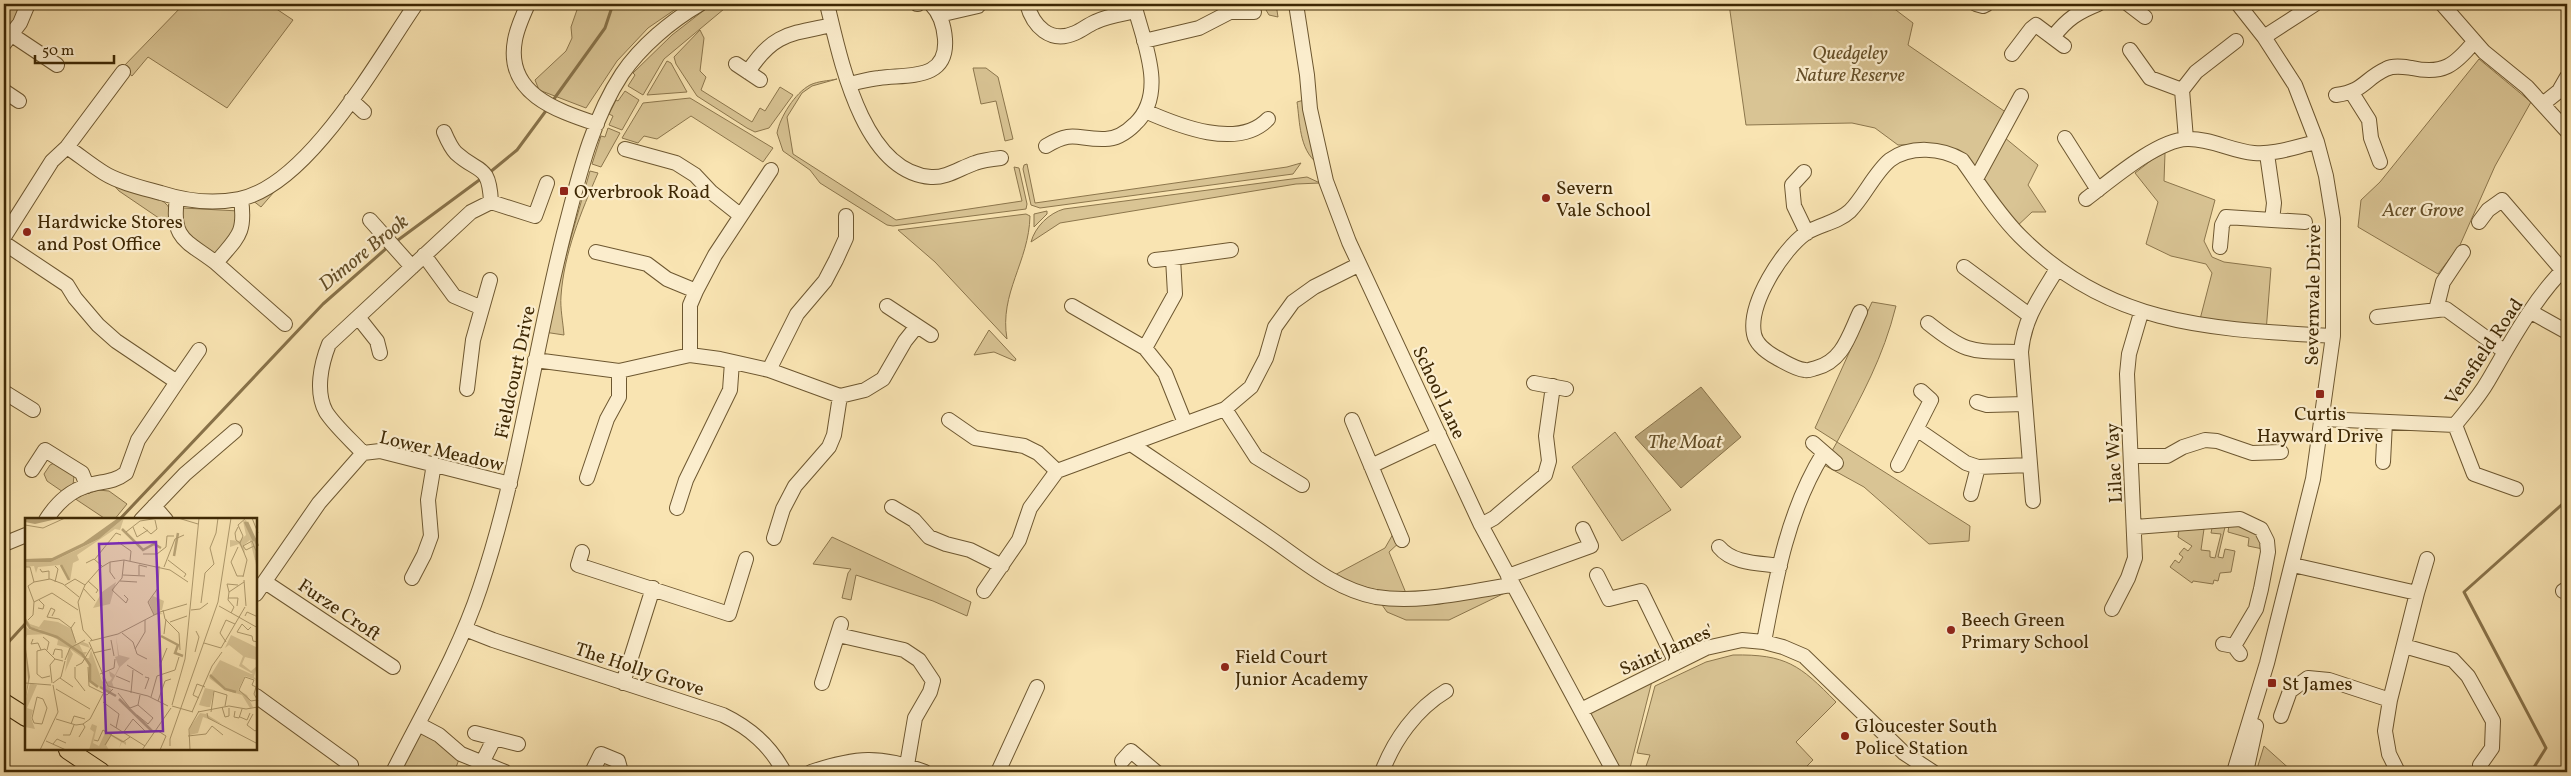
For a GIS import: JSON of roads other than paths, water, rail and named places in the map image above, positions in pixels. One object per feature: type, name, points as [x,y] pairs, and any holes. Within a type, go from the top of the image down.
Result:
[{"type":"main road","points":[[4,706],[15,708],[25,717]]},
{"type":"main road","points":[[70,751],[101,772]]},
{"type":"street","points":[[28,4],[8,40],[57,65]]},
{"type":"street","points":[[67,147],[105,174],[177,198],[207,201],[241,199],[280,180],[310,154],[351,100],[416,4]]},
{"type":"street","points":[[528,4],[515,39],[513,59],[518,78],[524,87],[550,105],[596,124]]},
{"type":"street","name":"Fieldcourt Drive","points":[[393,772],[465,629],[480,588],[510,484],[535,360],[568,217],[596,124],[623,73],[640,53],[656,37],[700,4]]},
{"type":"street","points":[[827,4],[857,109],[877,144],[908,170],[926,176],[943,176],[975,163],[1001,158]]},
{"type":"street","points":[[1028,4],[1030,14],[1040,29],[1055,36],[1074,34],[1097,21],[1135,7],[1152,83],[1145,111],[1139,121],[1121,135],[1107,139],[1072,135],[1061,137],[1046,146]]},
{"type":"street","name":"School Lane","points":[[1296,4],[1307,75],[1309,104],[1322,165],[1336,211],[1358,265],[1481,525],[1614,772]]},
{"type":"street","points":[[1976,4],[1983,6],[1987,4]]},
{"type":"street","points":[[2054,36],[2066,20],[2081,10],[2098,4]]},
{"type":"street","points":[[2128,4],[2145,17]]},
{"type":"street","name":"Severnvale Drive","points":[[2234,772],[2267,663],[2313,479],[2323,419],[2333,336],[2333,218],[2326,176],[2317,142],[2294,86],[2264,37],[2238,4]]},
{"type":"street","points":[[2264,37],[2315,4]]},
{"type":"street","points":[[2442,4],[2474,42],[2544,103],[2567,131]]},
{"type":"street","points":[[849,84],[878,78],[924,74],[938,65],[946,46],[943,24],[935,9],[978,6]]},
{"type":"street","points":[[1144,41],[1198,28],[1230,12],[1254,12]]},
{"type":"street","points":[[748,72],[763,51],[780,38],[832,25]]},
{"type":"street","points":[[2012,54],[2030,29],[2036,25],[2054,36],[2064,46]]},
{"type":"street","points":[[2186,139],[2182,90],[2196,72],[2236,42]]},
{"type":"street","points":[[2336,95],[2352,93],[2386,68],[2403,66],[2437,71],[2448,67],[2459,60],[2474,42]]},
{"type":"street","points":[[2130,50],[2150,78],[2182,90]]},
{"type":"street","points":[[736,64],[760,80]]},
{"type":"street","points":[[4,237],[52,161],[67,147],[123,72]]},
{"type":"street","points":[[2544,103],[2559,91],[2567,77]]},
{"type":"street","points":[[4,91],[19,101]]},
{"type":"street","points":[[2352,93],[2369,120],[2372,138],[2381,155]]},
{"type":"street","points":[[1976,179],[2021,96]]},
{"type":"street","points":[[351,100],[364,112]]},
{"type":"street","points":[[1145,111],[1180,126],[1212,133],[1241,132],[1260,127],[1268,119]]},
{"type":"street","points":[[444,132],[456,152],[478,166],[486,175],[491,202]]},
{"type":"street","points":[[2066,138],[2098,190]]},
{"type":"street","points":[[2086,199],[2147,154],[2186,139],[2206,141],[2252,153],[2267,154],[2317,142]]},
{"type":"street","points":[[626,149],[676,163],[689,171],[740,215]]},
{"type":"street","points":[[1860,312],[1842,353],[1826,366],[1806,371],[1773,356],[1758,344],[1754,334],[1756,314],[1767,283],[1778,262],[1806,233],[1834,222],[1850,210],[1890,160],[1911,152],[1925,150],[1949,152],[1962,160],[2019,235],[2057,269],[2102,295],[2141,312],[2195,324],[2240,330],[2333,336]]},
{"type":"street","points":[[2267,154],[2274,202],[2272,220]]},
{"type":"street","points":[[690,355],[690,305],[696,291],[740,215],[770,170]]},
{"type":"street","points":[[1804,172],[1792,185],[1794,206],[1806,233]]},
{"type":"street","points":[[362,453],[326,411],[320,379],[323,359],[329,344],[471,212],[491,202],[535,216],[546,183]]},
{"type":"street","points":[[177,198],[174,220],[180,235],[216,263],[286,324]]},
{"type":"street","points":[[216,263],[242,230],[244,221],[241,199]]},
{"type":"street","points":[[2479,222],[2488,210],[2502,200],[2565,269]]},
{"type":"street","points":[[769,370],[797,314],[825,282],[846,238],[846,216]]},
{"type":"street","points":[[2220,247],[2222,225],[2226,217],[2305,222]]},
{"type":"street","points":[[370,220],[412,267]]},
{"type":"street","points":[[4,242],[67,285],[75,298],[98,325],[116,341],[177,382]]},
{"type":"street","points":[[1155,260],[1231,250]]},
{"type":"street","points":[[596,252],[647,264],[667,279],[696,291]]},
{"type":"street","points":[[2436,310],[2443,282],[2463,252]]},
{"type":"street","points":[[424,255],[454,296],[482,308]]},
{"type":"street","points":[[1144,348],[1174,294],[1173,258]]},
{"type":"street","points":[[984,591],[1019,540],[1030,508],[1056,471],[1224,409],[1251,387],[1266,358],[1275,327],[1293,302],[1314,287],[1358,265]]},
{"type":"street","points":[[1964,267],[2029,315]]},
{"type":"street","points":[[2033,502],[2021,352],[2022,333],[2029,315],[2057,269]]},
{"type":"street","name":"Vensfield Road","points":[[2323,419],[2455,425],[2487,382],[2504,351],[2531,312],[2565,269]]},
{"type":"street","points":[[467,389],[473,340],[490,280]]},
{"type":"street","points":[[886,306],[931,335]]},
{"type":"street","points":[[1072,306],[1144,348],[1165,373],[1185,423]]},
{"type":"street","points":[[2377,317],[2446,309],[2504,351]]},
{"type":"street","name":"Lilac Way","points":[[2112,609],[2128,578],[2135,558],[2127,374],[2129,354],[2141,312]]},
{"type":"street","points":[[2531,312],[2567,332]]},
{"type":"street","points":[[358,317],[378,341],[380,353]]},
{"type":"street","points":[[1928,323],[1962,348],[1973,351],[2021,352]]},
{"type":"street","points":[[535,360],[619,371],[690,355],[769,370],[840,396],[865,390],[882,379],[905,341],[917,326]]},
{"type":"street","points":[[47,518],[56,503],[87,486],[104,484],[126,472],[138,440],[199,350]]},
{"type":"street","points":[[677,508],[686,480],[718,418],[730,390],[732,362]]},
{"type":"street","points":[[587,478],[608,418],[619,397],[619,371]]},
{"type":"street","points":[[1481,525],[1494,518],[1545,475],[1549,461],[1546,436],[1559,388],[1534,383]]},
{"type":"street","points":[[1898,465],[1918,430],[1931,400],[1921,391]]},
{"type":"street","points":[[4,392],[33,410]]},
{"type":"street","points":[[774,538],[783,509],[795,486],[829,447],[834,435],[840,396]]},
{"type":"street","points":[[1977,402],[1987,404],[2025,404]]},
{"type":"street","points":[[1224,409],[1256,457],[1302,485]]},
{"type":"street","points":[[949,420],[974,438],[1024,446],[1038,453],[1056,471]]},
{"type":"street","points":[[1352,420],[1402,540]]},
{"type":"street","points":[[2384,462],[2385,422]]},
{"type":"street","points":[[2455,425],[2474,474],[2516,489]]},
{"type":"street","points":[[1918,430],[1966,463],[1978,467],[2030,465]]},
{"type":"street","points":[[143,518],[185,474],[235,431]]},
{"type":"street","points":[[1371,466],[1439,434]]},
{"type":"street","points":[[2131,456],[2167,456],[2184,446],[2205,440],[2217,441],[2252,453],[2281,452]]},
{"type":"street","points":[[1813,443],[1823,454],[1836,463]]},
{"type":"street","points":[[1131,444],[1300,560],[1348,589],[1376,597],[1403,599],[1436,596],[1510,580],[1591,546],[1583,529]]},
{"type":"street","points":[[32,470],[45,450],[82,473],[87,486]]},
{"type":"street","name":"Lower Meadow","points":[[258,591],[318,503],[362,453],[380,451],[510,484]]},
{"type":"street","points":[[1764,642],[1780,566],[1798,501],[1823,454]]},
{"type":"street","points":[[412,578],[431,536],[428,500],[434,464]]},
{"type":"street","points":[[1971,494],[1978,467]]},
{"type":"street","points":[[154,506],[164,518]]},
{"type":"street","points":[[892,507],[914,520],[929,536],[946,544],[970,550],[1002,566]]},
{"type":"street","points":[[2135,527],[2240,519],[2261,529],[2267,541],[2268,552],[2261,589],[2256,609],[2232,648]]},
{"type":"street","points":[[4,544],[25,535]]},
{"type":"street","points":[[1719,547],[1725,555],[1736,559],[1780,566]]},
{"type":"street","points":[[582,552],[578,565],[729,614],[746,559]]},
{"type":"street","points":[[2398,772],[2389,754],[2385,731],[2390,700],[2427,559]]},
{"type":"street","points":[[2293,565],[2417,593]]},
{"type":"street","points":[[1597,575],[1609,599],[1641,591],[1676,662]]},
{"type":"street","name":"Furze Croft","points":[[265,582],[393,667]]},
{"type":"street","points":[[623,683],[653,588]]},
{"type":"street","name":"The Holly Grove","points":[[465,629],[623,683],[710,710],[736,721],[749,729],[769,749],[784,772]]},
{"type":"street","points":[[822,683],[840,630],[904,650],[919,660],[932,681],[930,692],[916,718],[907,765]]},
{"type":"street","name":"Saint James'","points":[[1580,710],[1706,648],[1724,642],[1742,640],[1764,642],[1783,647],[1804,656],[1904,753],[1933,772]]},
{"type":"street","points":[[2404,646],[2453,660],[2468,676],[2493,721],[2492,748],[2480,764]]},
{"type":"street","name":"Severnvale Drive","points":[[2246,772],[2267,663]]},
{"type":"street","points":[[2281,716],[2290,690],[2308,678],[2329,680],[2390,700]]},
{"type":"street","points":[[998,772],[1037,687]]},
{"type":"street","points":[[1382,772],[1398,737],[1433,699],[1446,691]]},
{"type":"street","points":[[258,697],[351,765]]},
{"type":"street","points":[[418,724],[439,735],[461,754],[505,772]]},
{"type":"street","points":[[475,732],[494,739],[518,744]]},
{"type":"street","points":[[482,763],[494,739]]},
{"type":"street","points":[[1122,761],[1131,751],[1156,772]]},
{"type":"street","points":[[592,772],[601,754],[618,761],[621,772]]},
{"type":"street","points":[[811,772],[843,761],[866,758],[907,765],[926,772]]},
{"type":"water","name":"The Moat","points":[[1701,387],[1741,437],[1681,488],[1635,437]]},
{"type":"waterway","name":"Dimore Brook","points":[[551,103],[605,28],[613,4]]},
{"type":"waterway","name":"Dimore Brook","points":[[489,173],[517,150],[548,108]]},
{"type":"waterway","name":"Dimore Brook","points":[[394,243],[482,178]]},
{"type":"waterway","name":"Dimore Brook","points":[[121,518],[323,304],[389,246]]},
{"type":"waterway","points":[[2531,772],[2546,748],[2464,592],[2567,500]]},
{"type":"waterway","name":"Dimore Brook","points":[[4,647],[25,624]]},
{"type":"place","name":"Overbrook Road","points":[[564,191]]},
{"type":"place","name":"Severn Vale School","points":[[1546,198]]},
{"type":"place","name":"Hardwicke Stores and Post Office","points":[[27,232]]},
{"type":"place","name":"Curtis Hayward Drive","points":[[2320,394]]},
{"type":"place","name":"Beech Green Primary School","points":[[1951,630]]},
{"type":"place","name":"Field Court Junior Academy","points":[[1225,667]]},
{"type":"place","name":"St James","points":[[2272,683]]},
{"type":"place","name":"Gloucester South Police Station","points":[[1845,736]]},
{"type":"park label","name":"Quedgeley Nature Reserve","points":[[1850,63]]},
{"type":"park label","name":"Acer Grove","points":[[2423,209]]}]
